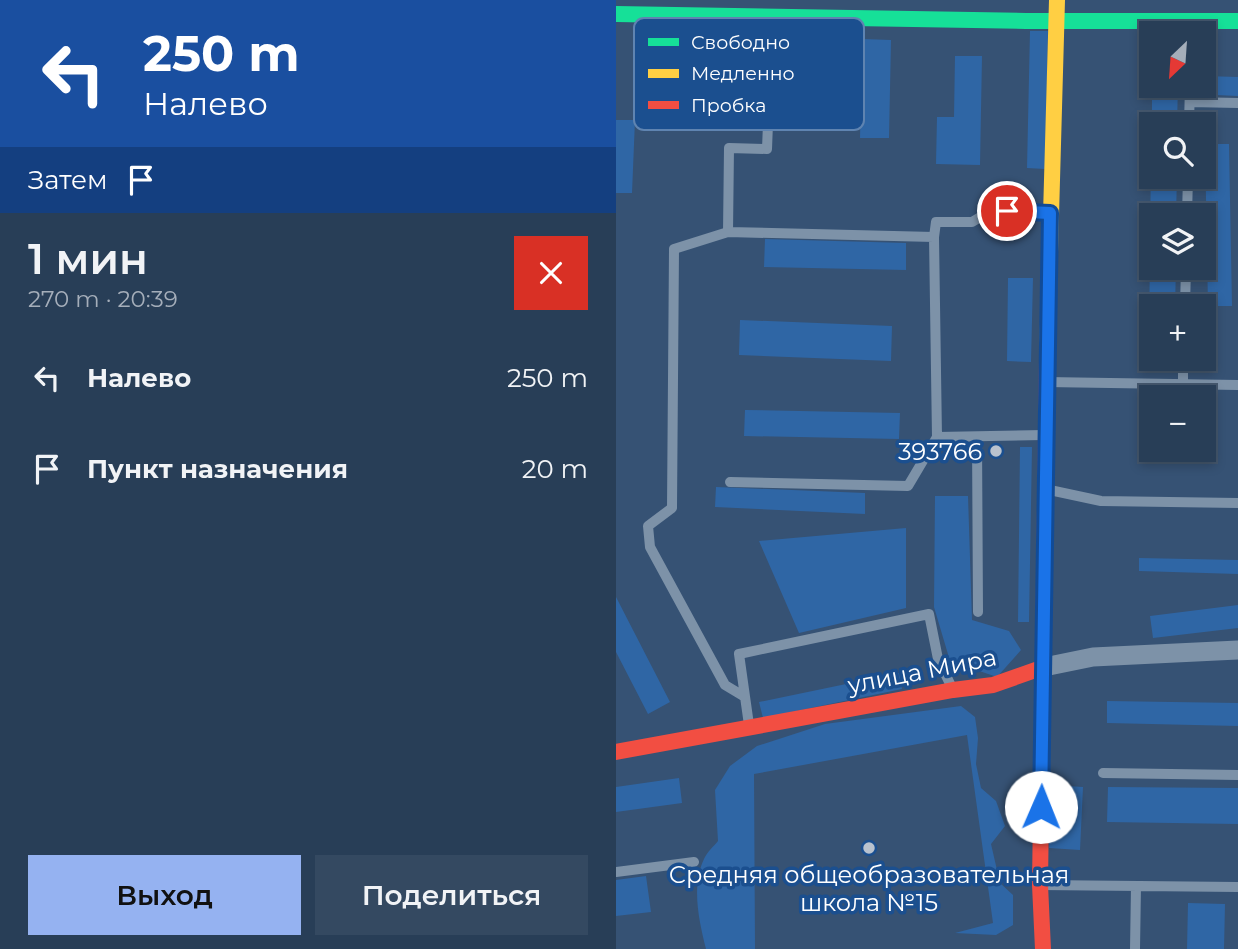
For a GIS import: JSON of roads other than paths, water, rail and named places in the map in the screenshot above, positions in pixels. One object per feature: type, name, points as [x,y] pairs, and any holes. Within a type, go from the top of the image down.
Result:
[{"type":"street","points":[[1043,949],[1040,885],[1044,489],[1057,0]]},
{"type":"street","points":[[616,14],[1058,20],[1139,24]]},
{"type":"street","points":[[1216,24],[1238,21]]},
{"type":"street","name":"улица Мира","points":[[616,752],[993,685],[1044,667],[1093,657],[1238,650]]},
{"type":"lane","points":[[1190,98],[1190,112]]},
{"type":"lane","points":[[1190,102],[1238,103]]},
{"type":"lane","points":[[728,232],[729,148],[767,149],[768,130]]},
{"type":"lane","points":[[730,482],[908,486],[937,436],[936,222],[972,222],[992,211],[1050,213]]},
{"type":"lane","points":[[745,697],[725,685],[650,547],[648,526],[672,508],[674,249],[728,232],[934,237]]},
{"type":"lane","points":[[1046,382],[1182,385],[1183,371]]},
{"type":"lane","points":[[1216,385],[1238,385]]},
{"type":"lane","points":[[937,436],[1045,435]]},
{"type":"lane","points":[[977,437],[978,612]]},
{"type":"lane","points":[[1044,489],[1101,501],[1238,503]]},
{"type":"lane","points":[[749,729],[739,654],[929,614],[938,659],[953,690]]},
{"type":"lane","points":[[1103,773],[1238,775]]},
{"type":"lane","points":[[616,872],[694,862]]},
{"type":"lane","points":[[1040,885],[1238,887]]},
{"type":"lane","points":[[1136,886],[1136,949]]},
{"type":"place","name":"393766","points":[[996,451]]},
{"type":"place","name":"Средняя общеобразовательная школа №15","points":[[869,848]]}]
